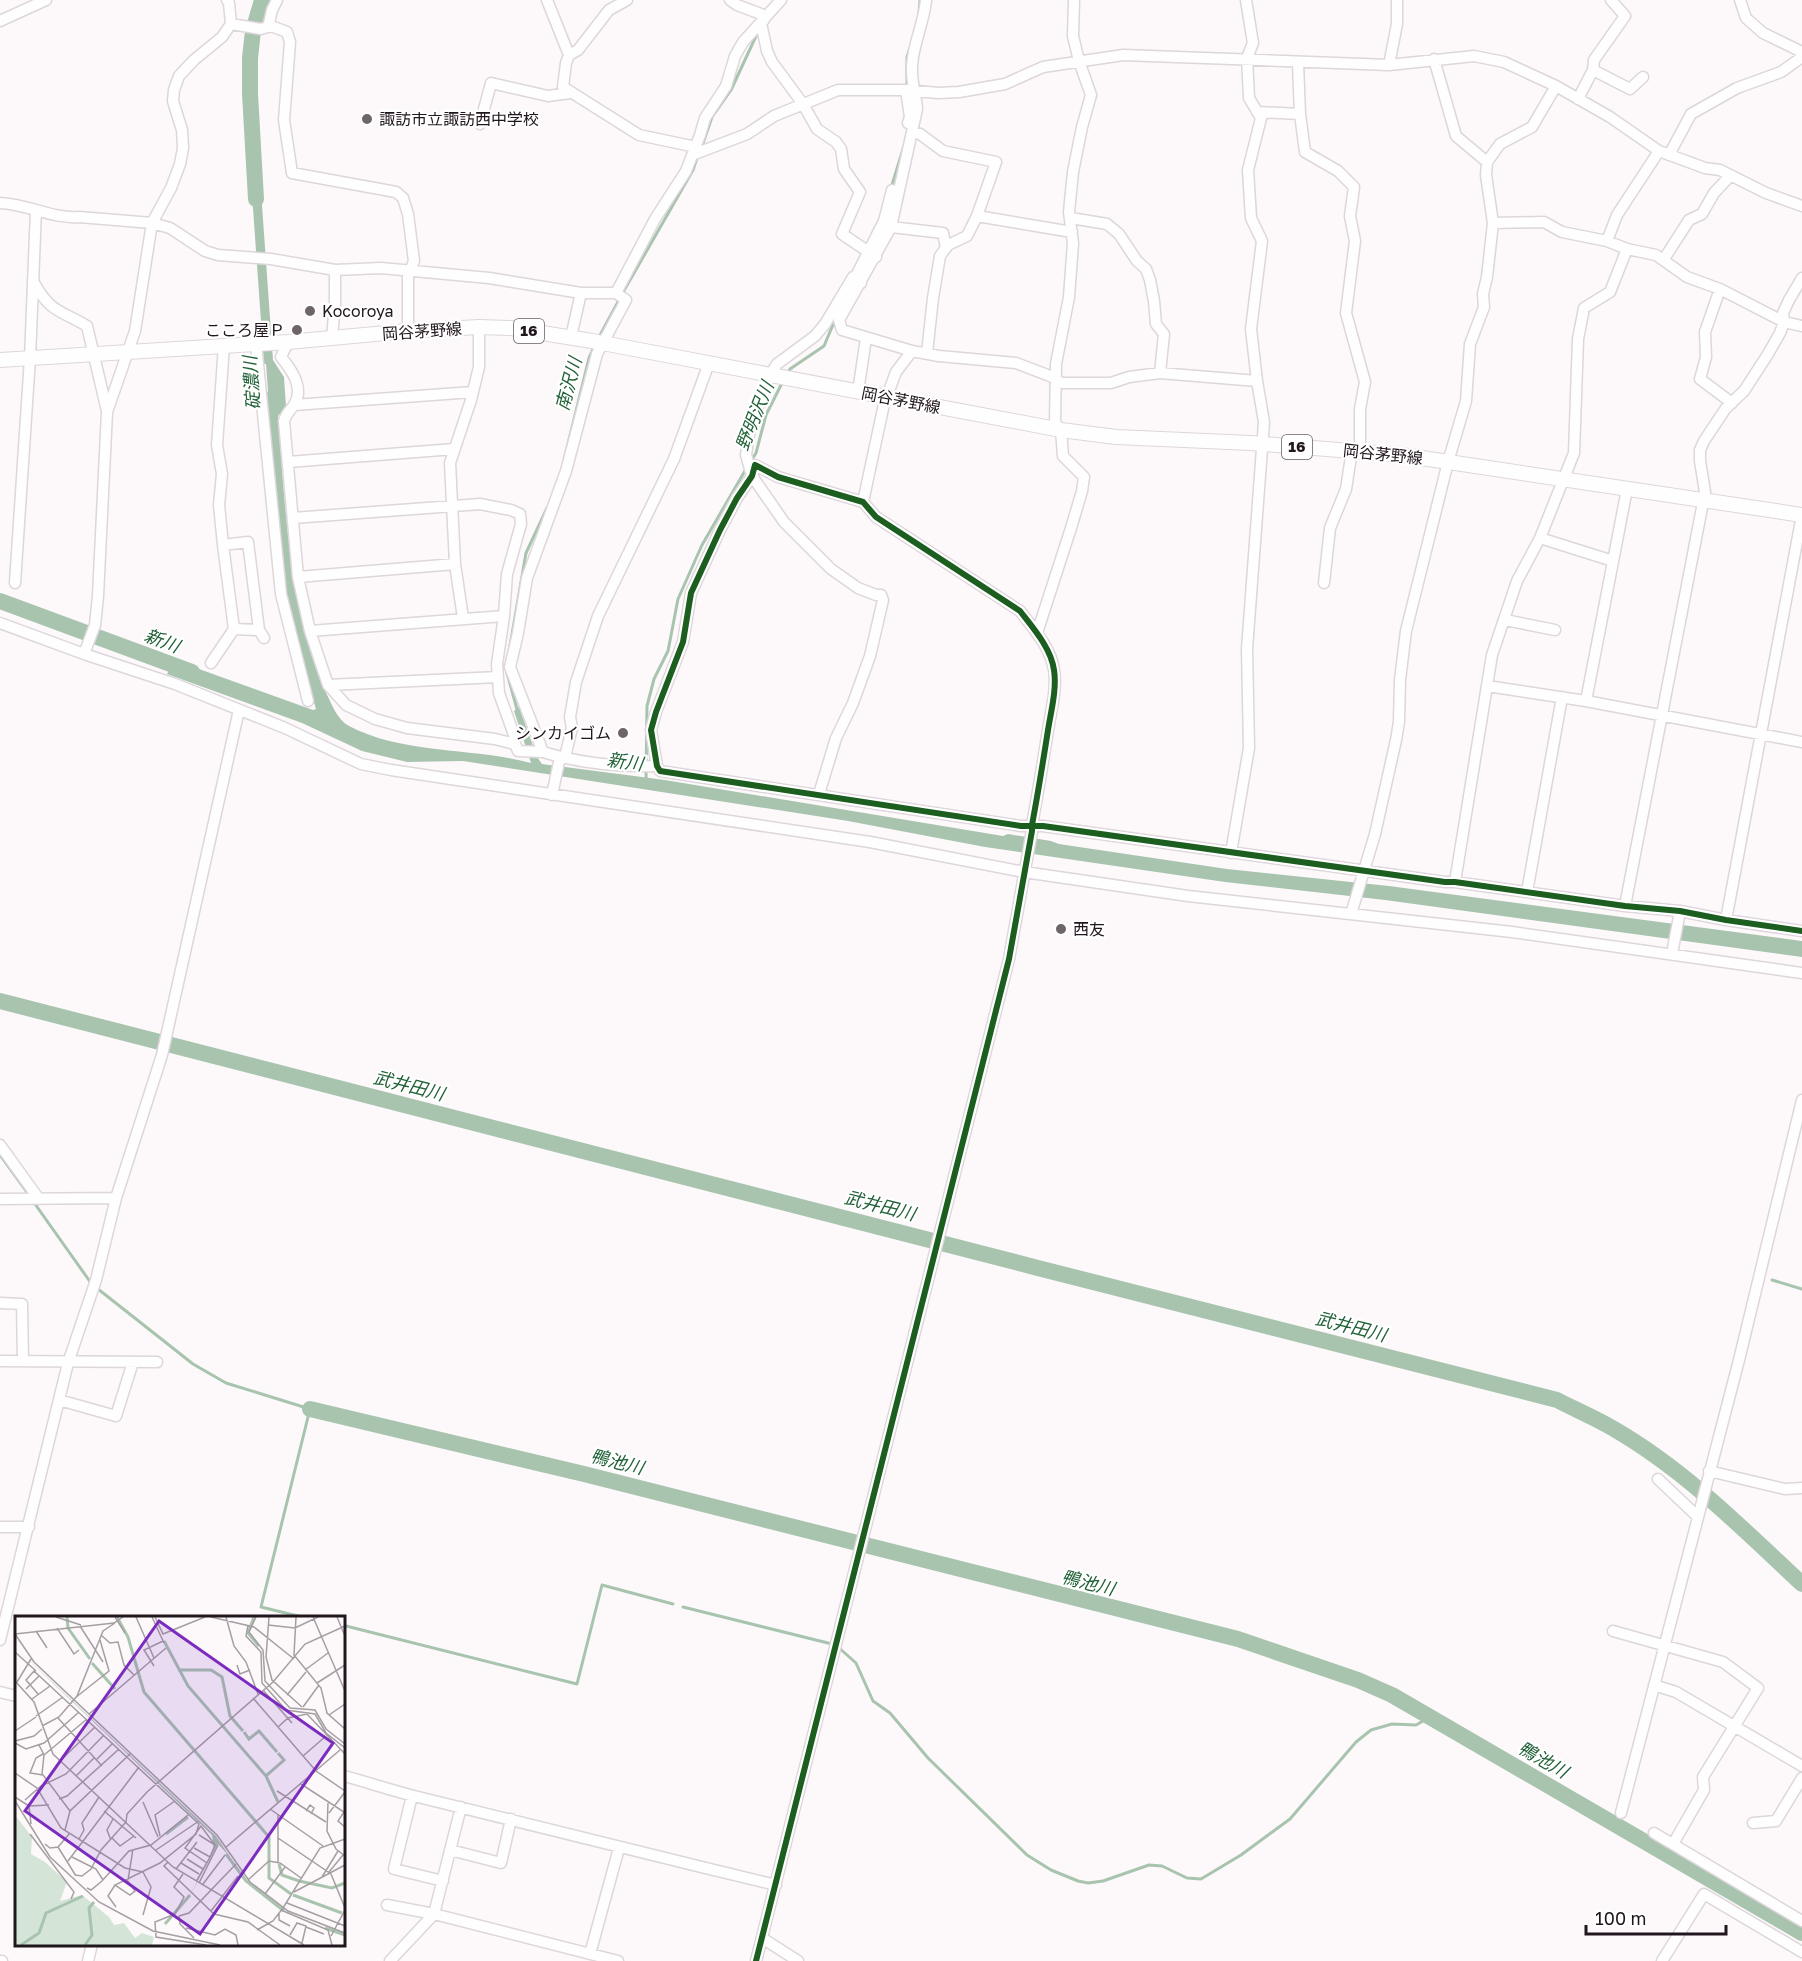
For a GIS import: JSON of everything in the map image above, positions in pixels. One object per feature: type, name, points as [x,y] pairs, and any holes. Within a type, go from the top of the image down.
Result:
[{"type":"main road","name":"岡谷茅野線","points":[[0,360],[282,343],[408,331],[478,327],[511,328],[571,337],[1061,430],[1116,437],[1402,455],[1802,515]]},
{"type":"street","points":[[0,21],[46,0]]},
{"type":"street","points":[[84,654],[90,643],[94,627],[98,596],[107,412],[135,331],[152,223],[171,188],[183,148],[182,130],[172,101],[179,76],[222,37],[231,24],[227,0]]},
{"type":"street","points":[[266,27],[277,0]]},
{"type":"street","points":[[548,0],[569,55]]},
{"type":"street","points":[[627,0],[609,10],[578,50],[569,55],[563,87],[639,135],[694,151],[747,134],[774,116],[838,90],[959,92],[1005,84],[1043,67],[1143,54],[1247,58],[1298,63],[1389,65],[1474,56],[1504,62],[1556,86],[1610,117],[1664,153],[1705,168],[1720,170],[1766,193],[1802,206]]},
{"type":"street","points":[[730,0],[761,14],[764,41],[772,62],[803,104],[817,129],[836,142],[841,150],[844,169],[860,192],[842,234],[871,254]]},
{"type":"street","points":[[616,293],[655,219],[686,171],[705,118],[726,86],[735,56],[743,42],[782,0]]},
{"type":"street","points":[[926,0],[912,65],[910,117],[884,221],[871,254],[839,320],[842,330],[939,357],[1016,363],[1062,383],[1111,383],[1129,377],[1160,373],[1257,381]]},
{"type":"street","points":[[1037,633],[1074,519],[1084,477],[1063,456],[1061,430],[1055,423],[1056,364],[1069,297],[1073,243],[1069,212],[1077,148],[1091,95],[1073,36],[1074,0]]},
{"type":"street","points":[[1231,853],[1249,748],[1247,649],[1264,422],[1251,329],[1262,241],[1251,218],[1248,170],[1261,118],[1249,98],[1247,58],[1253,43],[1246,0]]},
{"type":"street","points":[[1389,65],[1396,24],[1397,0]]},
{"type":"street","points":[[1578,99],[1593,70],[1594,60],[1624,16],[1611,0]]},
{"type":"street","points":[[1740,0],[1746,18],[1763,33],[1802,52]]},
{"type":"street","points":[[231,24],[266,27],[287,32],[290,42],[284,120],[291,173],[396,192],[403,198],[408,214],[414,261],[410,270],[408,331]]},
{"type":"street","points":[[1607,241],[1617,215],[1691,114],[1737,88],[1781,72],[1802,57]]},
{"type":"street","points":[[1434,59],[1456,136],[1487,162]]},
{"type":"street","points":[[1298,63],[1300,114],[1305,152],[1338,171],[1354,187],[1350,216],[1355,241],[1346,314],[1365,382],[1356,451],[1346,489],[1330,528],[1324,583]]},
{"type":"street","points":[[1593,70],[1630,89],[1643,77]]},
{"type":"street","points":[[480,124],[491,83],[548,96],[570,93]]},
{"type":"street","points":[[1352,909],[1375,834],[1399,722],[1400,680],[1406,631],[1448,462],[1466,401],[1470,344],[1484,307],[1483,294],[1487,277],[1492,223],[1486,176],[1487,162],[1500,144],[1532,126],[1556,86]]},
{"type":"street","points":[[871,254],[891,226],[917,109],[911,91]]},
{"type":"street","points":[[1257,112],[1300,114]]},
{"type":"street","points":[[913,132],[920,134],[943,151],[996,162],[977,216],[967,236],[948,245],[940,256],[927,353]]},
{"type":"street","points":[[1664,259],[1689,220],[1702,214],[1713,193],[1730,176]]},
{"type":"street","points":[[0,203],[15,204],[69,218],[152,223],[170,228],[205,251],[218,255],[271,259],[335,270],[381,268],[489,278],[581,293],[616,293],[626,300],[597,354],[566,471],[527,578],[510,667],[543,752]]},
{"type":"street","points":[[15,583],[30,358],[36,210]]},
{"type":"street","points":[[977,216],[1072,232]]},
{"type":"street","points":[[1071,218],[1107,224],[1119,234],[1137,261],[1146,269],[1154,301],[1156,324],[1164,334],[1160,373]]},
{"type":"street","points":[[1492,223],[1544,222],[1563,231],[1656,255],[1687,277],[1720,289],[1784,322],[1802,326]]},
{"type":"street","points":[[891,226],[943,233],[946,248]]},
{"type":"street","points":[[1455,882],[1492,655],[1517,581],[1540,538],[1574,453],[1578,339],[1584,308],[1610,292],[1627,249]]},
{"type":"street","points":[[332,338],[335,270]]},
{"type":"street","points":[[819,794],[836,738],[853,703],[870,656],[883,600],[882,595],[858,588],[831,569],[784,522],[752,476],[746,454],[750,427],[781,377],[777,364],[814,336],[825,324],[853,277],[858,280]]},
{"type":"street","points":[[1626,906],[1705,492],[1700,450],[1726,408],[1744,391],[1780,333],[1784,322],[1783,313],[1802,278]]},
{"type":"street","points":[[33,281],[42,297],[57,312],[71,316],[87,326],[107,412]]},
{"type":"street","points":[[1720,289],[1705,332],[1706,357],[1700,379],[1732,403]]},
{"type":"street","points":[[571,337],[581,293]]},
{"type":"street","points":[[463,618],[455,564],[450,463],[479,367],[478,327]]},
{"type":"street","points":[[858,392],[866,338]]},
{"type":"street","points":[[282,343],[281,357],[296,379],[297,398],[285,415],[284,421],[298,576],[310,631],[328,685],[346,705],[375,719],[407,729],[495,739],[514,744]]},
{"type":"street","points":[[258,344],[280,594],[308,701]]},
{"type":"street","points":[[211,663],[234,629],[219,505],[222,474],[217,445],[224,345]]},
{"type":"street","points":[[863,502],[884,404],[896,372],[912,351]]},
{"type":"street","points":[[553,790],[572,728],[570,717],[576,681],[598,616],[674,459],[709,363]]},
{"type":"street","points":[[294,405],[472,392]]},
{"type":"street","points":[[288,462],[454,449]]},
{"type":"street","points":[[756,1961],[1009,959],[1032,828],[1055,685],[1050,658],[1037,633],[1020,611],[876,517],[863,502],[778,477],[755,465],[752,476],[729,514],[691,593],[683,642],[651,730],[657,766],[660,771],[1032,828],[1231,853],[1362,874],[1455,882],[1802,932]]},
{"type":"street","points":[[1586,701],[1627,489]]},
{"type":"street","points":[[293,518],[480,504],[520,514],[520,524],[507,574],[497,664],[499,693],[514,735],[514,744],[519,751],[543,752],[561,760],[639,767],[657,766]]},
{"type":"street","points":[[1726,920],[1802,515]]},
{"type":"street","points":[[1540,538],[1613,561]]},
{"type":"street","points":[[223,545],[248,542],[261,634],[234,629]]},
{"type":"street","points":[[298,576],[455,564]]},
{"type":"street","points":[[310,631],[504,616]]},
{"type":"street","points":[[1505,620],[1555,630]]},
{"type":"street","points":[[0,622],[84,654],[175,684],[285,728],[361,764],[553,790],[870,843],[1025,866],[1188,896],[1352,909],[1512,932],[1673,949],[1802,973]]},
{"type":"street","points":[[328,685],[498,677]]},
{"type":"street","points":[[1487,686],[1586,701],[1802,742]]},
{"type":"street","points":[[1527,892],[1562,697]]},
{"type":"street","points":[[0,1640],[68,1363],[96,1280],[116,1198],[162,1055],[238,710]]},
{"type":"street","points":[[1673,949],[1680,914]]},
{"type":"street","points":[[1621,1813],[1738,1360],[1802,1100]]},
{"type":"street","points":[[0,1145],[39,1199]]},
{"type":"street","points":[[0,1199],[116,1198]]},
{"type":"street","points":[[0,1303],[22,1304],[22,1361]]},
{"type":"street","points":[[0,1362],[157,1362]]},
{"type":"street","points":[[59,1400],[116,1416],[133,1362]]},
{"type":"street","points":[[1709,1471],[1785,1489],[1802,1488]]},
{"type":"street","points":[[1658,1479],[1698,1514]]},
{"type":"street","points":[[0,1527],[29,1527]]},
{"type":"street","points":[[1613,1631],[1724,1662],[1758,1688],[1703,1776],[1704,1790],[1673,1845]]},
{"type":"street","points":[[1654,1685],[1676,1692],[1802,1766]]},
{"type":"street","points":[[0,1692],[15,1696]]},
{"type":"street","points":[[345,1776],[412,1796],[776,1885]]},
{"type":"street","points":[[1753,1823],[1776,1821],[1802,1778]]},
{"type":"street","points":[[412,1796],[394,1869],[443,1881]]},
{"type":"street","points":[[390,1961],[434,1914],[461,1807]]},
{"type":"street","points":[[450,1850],[501,1863],[511,1819]]},
{"type":"street","points":[[1654,1833],[1802,1921]]},
{"type":"street","points":[[590,1954],[619,1848]]},
{"type":"street","points":[[1662,1961],[1704,1894],[1802,1952]]},
{"type":"street","points":[[387,1905],[434,1914],[618,1961]]},
{"type":"street","points":[[762,1938],[798,1961]]},
{"type":"street","points":[[88,1961],[92,1946]]},
{"type":"shaded area","points":[[260,177],[273,360],[284,377],[286,407],[278,416],[296,593],[304,628],[326,693],[338,716],[349,726],[393,742],[531,763],[514,711],[519,707],[537,757],[542,764],[665,780],[1003,836],[1008,834],[1059,844],[1227,869],[1389,886],[1802,941],[1802,957],[1385,900],[1225,882],[985,847],[848,821],[463,761],[407,762],[362,751],[302,723],[167,674],[174,660],[313,710],[316,709],[300,655],[282,575],[251,180]]},
{"type":"waterway","name":"碇濃川","points":[[256,199],[250,58],[253,31],[262,0]]},
{"type":"waterway","name":"野明沢川","points":[[919,13],[920,0]]},
{"type":"waterway","name":"南沢川","points":[[701,149],[712,117],[731,90],[757,34]]},
{"type":"waterway","name":"野明沢川","points":[[907,86],[907,57],[910,48]]},
{"type":"waterway","name":"野明沢川","points":[[891,188],[904,146]]},
{"type":"waterway","name":"南沢川","points":[[622,294],[693,170],[698,155]]},
{"type":"waterway","name":"南沢川","points":[[598,339],[619,300]]},
{"type":"waterway","name":"野明沢川","points":[[788,373],[790,369],[824,346],[835,320]]},
{"type":"waterway","name":"南沢川","points":[[564,460],[589,358],[595,345]]},
{"type":"waterway","name":"野明沢川","points":[[751,461],[756,453],[766,415],[783,381]]},
{"type":"waterway","name":"野明沢川","points":[[646,780],[647,706],[654,679],[668,651],[678,599],[702,545],[746,469]]},
{"type":"waterway","name":"南沢川","points":[[510,646],[526,553],[547,508]]},
{"type":"waterway","name":"新川","points":[[0,601],[192,672]]},
{"type":"waterway","name":"南沢川","points":[[507,673],[518,713]]},
{"type":"waterway","name":"武井田川","points":[[0,1001],[1557,1400],[1607,1425],[1665,1463],[1712,1501],[1802,1584]]},
{"type":"waterway","points":[[0,1155],[27,1192]]},
{"type":"waterway","points":[[35,1204],[91,1283]]},
{"type":"waterway","points":[[1772,1280],[1802,1289]]},
{"type":"waterway","name":"鴨池川","points":[[98,1289],[193,1364],[226,1383],[310,1409],[261,1607],[298,1616]]},
{"type":"waterway","name":"鴨池川","points":[[310,1409],[584,1474],[1238,1639],[1358,1680],[1392,1695],[1802,1933]]},
{"type":"waterway","points":[[346,1626],[577,1684],[602,1585],[673,1604]]},
{"type":"waterway","points":[[683,1607],[832,1644]]},
{"type":"waterway","points":[[838,1647],[856,1663],[873,1701],[890,1713],[928,1758],[1027,1855],[1051,1870],[1088,1883],[1103,1881],[1149,1865],[1162,1866],[1187,1878],[1201,1879],[1241,1855],[1290,1819],[1356,1742],[1371,1730],[1392,1724],[1416,1725],[1430,1717]]},
{"type":"cycle path","points":[[756,1961],[1009,959],[1032,831],[1032,825],[1055,685],[1054,670],[1049,654],[1020,611],[876,517],[863,502],[778,477],[755,465],[752,476],[720,530],[691,593],[683,642],[651,730],[657,766],[660,771],[1021,826],[1043,826],[1445,882],[1680,911],[1802,931]]},
{"type":"place","name":"諏訪市立諏訪西中学校","points":[[367,119]]},
{"type":"place","name":"Kocoroya","points":[[310,311]]},
{"type":"place","name":"こころ屋Ｐ","points":[[297,330]]},
{"type":"place","name":"シンカイゴム","points":[[623,733]]},
{"type":"place","name":"西友","points":[[1061,929]]}]
